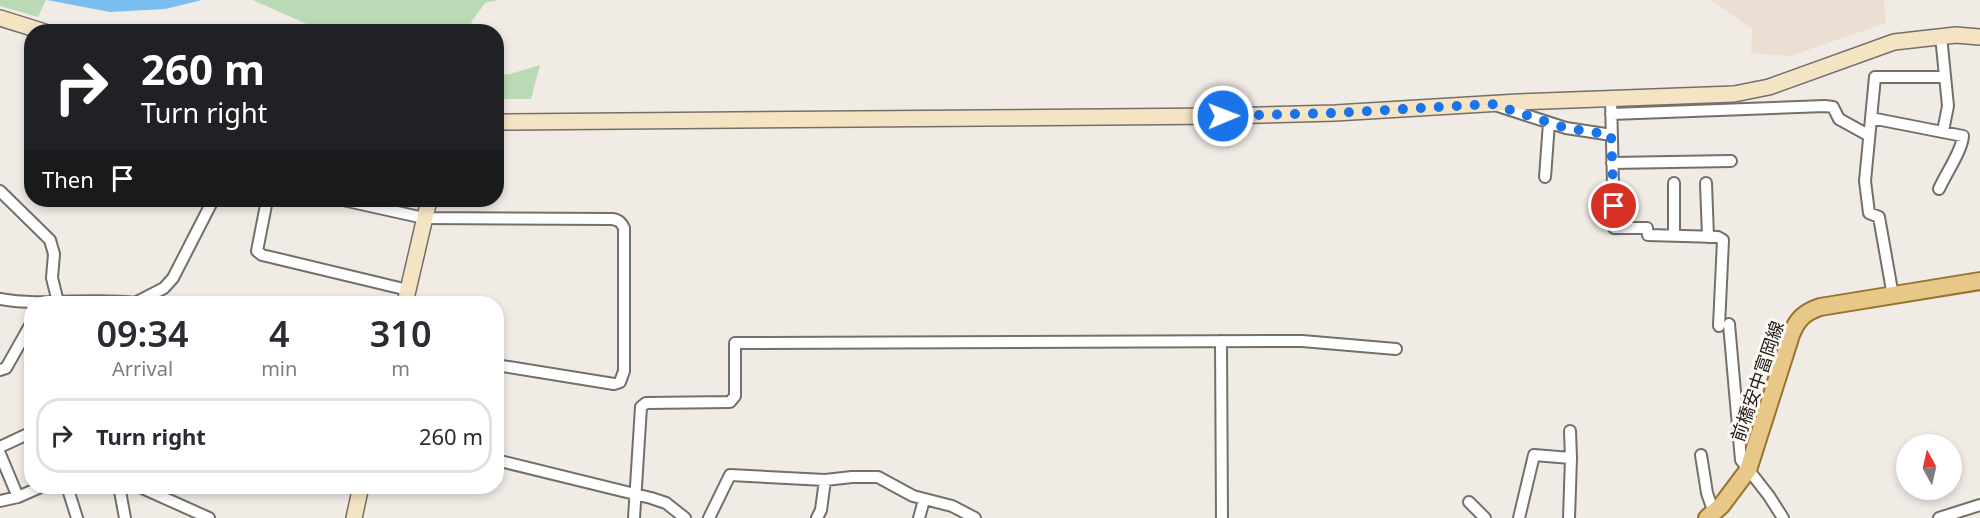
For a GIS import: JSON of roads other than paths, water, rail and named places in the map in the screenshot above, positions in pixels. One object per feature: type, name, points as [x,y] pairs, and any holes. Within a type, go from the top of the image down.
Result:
[{"type":"main road","name":"前橋安中富岡線","points":[[1710,515],[1748,470],[1791,335],[1800,318],[1809,310],[1820,306],[1980,281]]},
{"type":"street","points":[[0,18],[24,25]]},
{"type":"street","points":[[1611,106],[1734,94],[1769,87],[1894,42],[1956,35],[1980,37]]},
{"type":"street","points":[[1941,36],[1947,106],[1943,132]]},
{"type":"street","points":[[1893,296],[1879,217],[1869,213],[1865,181],[1875,77],[1945,77]]},
{"type":"street","points":[[1492,104],[1566,128],[1611,135]]},
{"type":"street","points":[[504,122],[1223,116],[1335,113],[1492,104],[1825,106],[1833,107],[1839,119],[1868,135]]},
{"type":"street","points":[[1611,106],[1614,228],[1647,228],[1648,235],[1718,237],[1723,240],[1724,325],[1741,460],[1765,490],[1783,518]]},
{"type":"street","points":[[1871,118],[1963,136],[1962,146],[1951,163],[1940,189]]},
{"type":"street","points":[[1545,177],[1549,123]]},
{"type":"street","points":[[1612,163],[1731,161]]},
{"type":"street","points":[[1674,183],[1674,235]]},
{"type":"street","points":[[1706,183],[1708,237]]},
{"type":"street","points":[[0,191],[50,240],[54,254],[54,296]]},
{"type":"street","points":[[149,296],[164,288],[172,278],[209,207]]},
{"type":"street","points":[[265,207],[257,242],[257,251],[262,255],[403,296]]},
{"type":"street","points":[[374,207],[424,218],[619,220],[624,228],[624,371],[620,382],[614,384],[504,366]]},
{"type":"street","points":[[406,296],[427,207]]},
{"type":"street","points":[[0,299],[24,301]]},
{"type":"street","points":[[0,370],[6,368],[24,336]]},
{"type":"street","points":[[1221,341],[1222,518]]},
{"type":"street","points":[[634,518],[641,407],[646,402],[730,402],[735,396],[735,343],[1302,341],[1396,349]]},
{"type":"street","points":[[1569,518],[1570,431]]},
{"type":"street","points":[[0,447],[24,436]]},
{"type":"street","points":[[0,454],[18,497]]},
{"type":"street","points":[[1519,518],[1534,455],[1571,458]]},
{"type":"street","points":[[1701,455],[1710,515]]},
{"type":"street","points":[[504,462],[666,503],[685,518]]},
{"type":"street","points":[[709,518],[730,475],[825,480],[878,477],[924,500],[952,506],[975,518]]},
{"type":"street","points":[[817,518],[821,510],[825,480]]},
{"type":"street","points":[[0,501],[25,494]]},
{"type":"street","points":[[70,494],[77,518]]},
{"type":"street","points":[[120,494],[125,518]]},
{"type":"street","points":[[155,494],[209,518]]},
{"type":"street","points":[[354,518],[359,494]]},
{"type":"street","points":[[919,518],[924,500]]},
{"type":"street","points":[[1469,502],[1485,518]]},
{"type":"street","points":[[1940,518],[1980,505]]},
{"type":"water","points":[[47,0],[202,0],[165,9],[110,12]]}]
